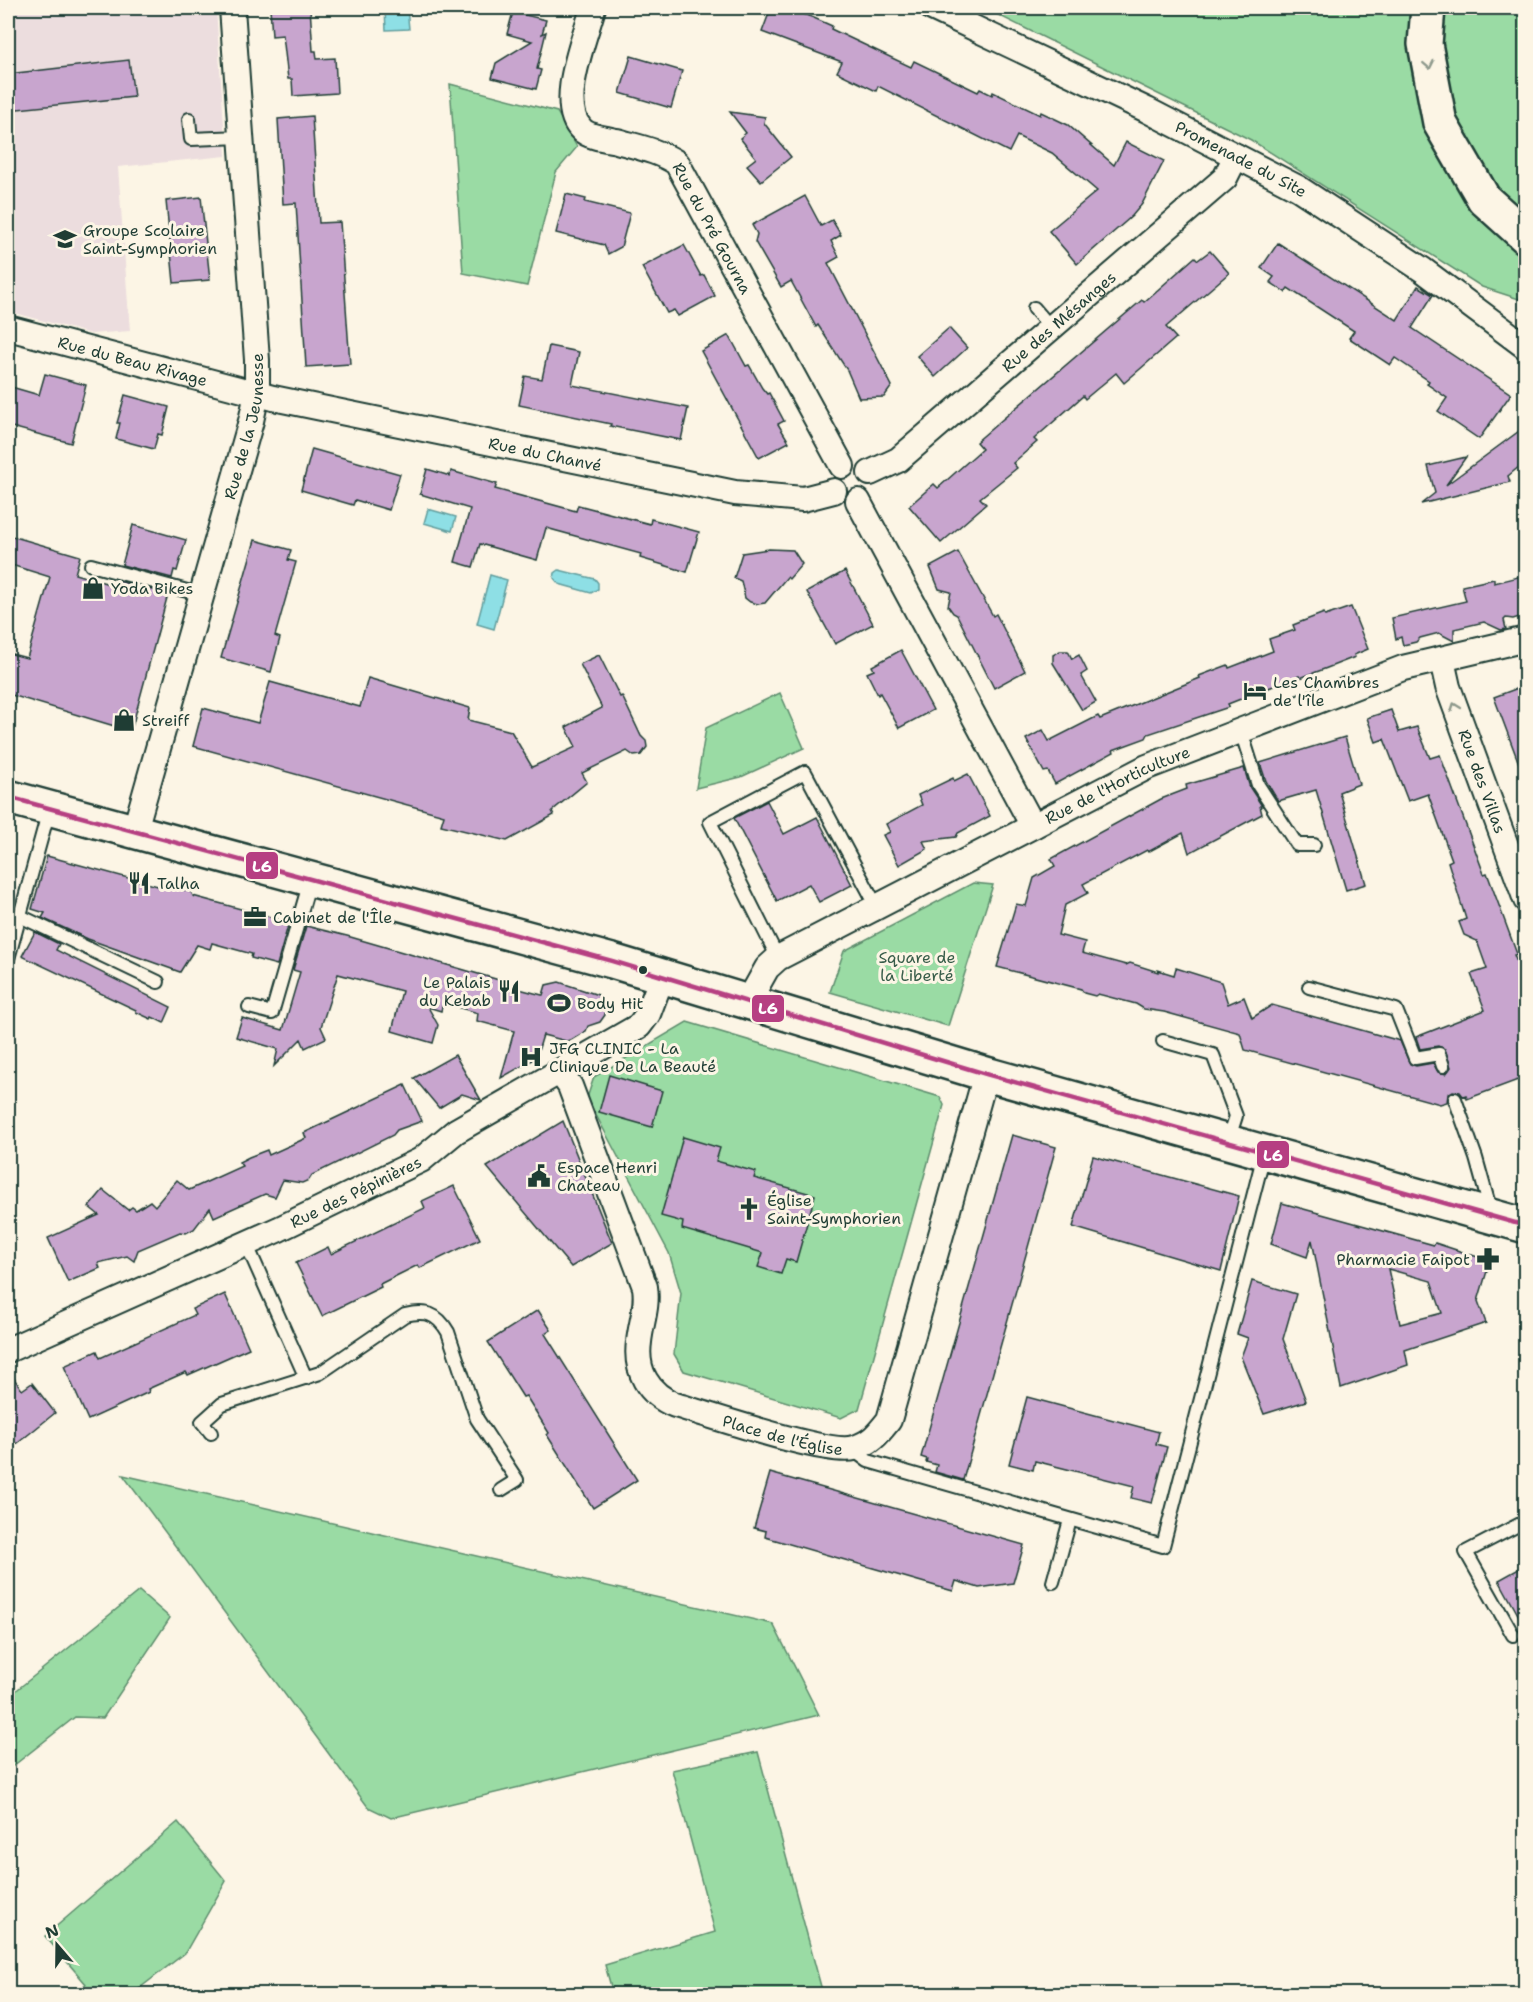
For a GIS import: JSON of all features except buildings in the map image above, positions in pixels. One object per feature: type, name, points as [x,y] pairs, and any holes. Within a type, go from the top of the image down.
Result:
[{"type":"main road","points":[[1428,8],[1425,44],[1440,123],[1484,199],[1526,237]]},
{"type":"main road","points":[[8,797],[612,961],[986,1074],[1526,1226]]},
{"type":"street","name":"Rue de la Jeunesse","points":[[134,833],[257,394],[257,360],[232,8]]},
{"type":"street","name":"Rue du Pré Gourna","points":[[593,8],[570,93],[570,109],[574,122],[584,133],[664,154],[677,163],[842,466]]},
{"type":"street","name":"Promenade du Site","points":[[932,8],[1147,110],[1298,188],[1423,270],[1526,347]]},
{"type":"street","name":"Rue des Mésanges","points":[[870,473],[898,460],[1051,328],[1224,178],[1236,156]]},
{"type":"street","name":"Rue du Beau Rivage","points":[[8,328],[257,394]]},
{"type":"street","name":"Rue du Chanvé","points":[[257,394],[735,493],[803,499],[834,491]]},
{"type":"street","points":[[854,463],[870,473],[872,484],[863,499],[846,502],[834,491],[832,479],[837,469],[842,466],[854,463]]},
{"type":"street","points":[[858,501],[1033,826]]},
{"type":"street","name":"Rue de l'Horticulture","points":[[748,1002],[767,968],[778,958],[1147,767],[1403,668],[1526,639]]},
{"type":"street","name":"Rue des Villas","points":[[1442,660],[1448,687],[1526,900]]},
{"type":"street","name":"Rue des Pépinières","points":[[9,1347],[246,1243],[421,1160],[456,1131],[639,1026],[648,1014],[662,977]]},
{"type":"street","name":"Place de l'Église","points":[[560,1072],[570,1086],[645,1287],[646,1306],[638,1356],[641,1371],[648,1386],[661,1399],[675,1405],[822,1447],[852,1449],[873,1440],[889,1420],[986,1074]]},
{"type":"lane","points":[[189,119],[191,139],[241,137]]},
{"type":"lane","points":[[1034,308],[1051,328]]},
{"type":"lane","points":[[91,564],[202,595]]},
{"type":"lane","points":[[1241,731],[1258,785],[1267,802],[1298,845],[1314,845]]},
{"type":"lane","points":[[778,958],[710,822],[805,772],[877,907]]},
{"type":"lane","points":[[8,959],[50,809]]},
{"type":"lane","points":[[249,1007],[272,1012],[310,880]]},
{"type":"lane","points":[[20,916],[158,982]]},
{"type":"lane","points":[[1309,987],[1396,1010],[1415,1058],[1439,1054],[1443,1066]]},
{"type":"lane","points":[[1163,1041],[1213,1055],[1236,1116],[1228,1142]]},
{"type":"lane","points":[[1455,1099],[1476,1158],[1492,1216]]},
{"type":"lane","points":[[852,1449],[868,1461],[1162,1546],[1264,1152]]},
{"type":"lane","points":[[246,1243],[306,1378]]},
{"type":"lane","points":[[211,1433],[202,1422],[222,1404],[320,1374],[405,1315],[419,1311],[442,1321],[448,1332],[477,1419],[517,1480],[501,1490]]},
{"type":"lane","points":[[1053,1582],[1070,1520]]},
{"type":"lane","points":[[1512,1635],[1466,1552],[1526,1521]]},
{"type":"shaded area","name":"Groupe Scolaire Saint-Symphorien","points":[[8,8],[216,8],[226,156],[118,167],[130,331],[91,334],[8,311]]},
{"type":"green space","points":[[984,8],[1525,8],[1525,301],[1482,287],[1251,140]]},
{"type":"green space","points":[[450,84],[557,112],[577,147],[556,172],[527,286],[463,273]]},
{"type":"green space","points":[[780,693],[804,748],[741,777],[696,788],[706,728]]},
{"type":"green space","name":"Square de la Liberté","points":[[973,883],[993,885],[948,1026],[830,992],[844,951]]},
{"type":"green space","points":[[687,1022],[940,1097],[944,1105],[859,1409],[841,1418],[684,1371],[674,1354],[681,1293],[669,1253],[587,1098],[594,1077]]},
{"type":"green space","points":[[123,1475],[773,1624],[819,1715],[391,1818],[368,1807]]},
{"type":"green space","points":[[139,1591],[170,1618],[103,1718],[75,1717],[8,1770],[8,1697]]},
{"type":"green space","points":[[758,1752],[823,1994],[613,1994],[605,1965],[715,1932],[672,1770]]},
{"type":"green space","points":[[178,1822],[226,1881],[185,1953],[132,1994],[74,1994],[86,1984],[45,1936]]},
{"type":"water","points":[[407,8],[409,29],[386,30],[385,9]]},
{"type":"water","points":[[428,509],[456,517],[452,531],[424,523]]},
{"type":"water","points":[[559,570],[595,579],[598,589],[591,593],[559,584],[554,578],[555,573]]},
{"type":"water","points":[[490,575],[507,580],[494,629],[477,624]]},
{"type":"transit line","name":"L6","points":[[8,797],[612,961],[986,1074],[1526,1226]]},
{"type":"place","name":"Groupe Scolaire Saint-Symphorien","points":[[65,239]]},
{"type":"place","name":"Yoda Bikes","points":[[93,588]]},
{"type":"place","name":"Les Chambres de l'île","points":[[1255,691]]},
{"type":"place","name":"Streiff","points":[[124,720]]},
{"type":"place","name":"Talha","points":[[139,883]]},
{"type":"place","name":"Cabinet de l'Île","points":[[255,917]]},
{"type":"place","name":"Le Palais du Kebab","points":[[509,991]]},
{"type":"place","name":"Body Hit","points":[[559,1003]]},
{"type":"place","name":"JFG CLINIC - La Clinique De La Beauté","points":[[531,1057]]},
{"type":"place","name":"Espace Henri Chateau","points":[[539,1176]]},
{"type":"place","name":"Église Saint-Symphorien","points":[[749,1209]]},
{"type":"place","name":"Pharmacie Faipot","points":[[1488,1259]]}]
